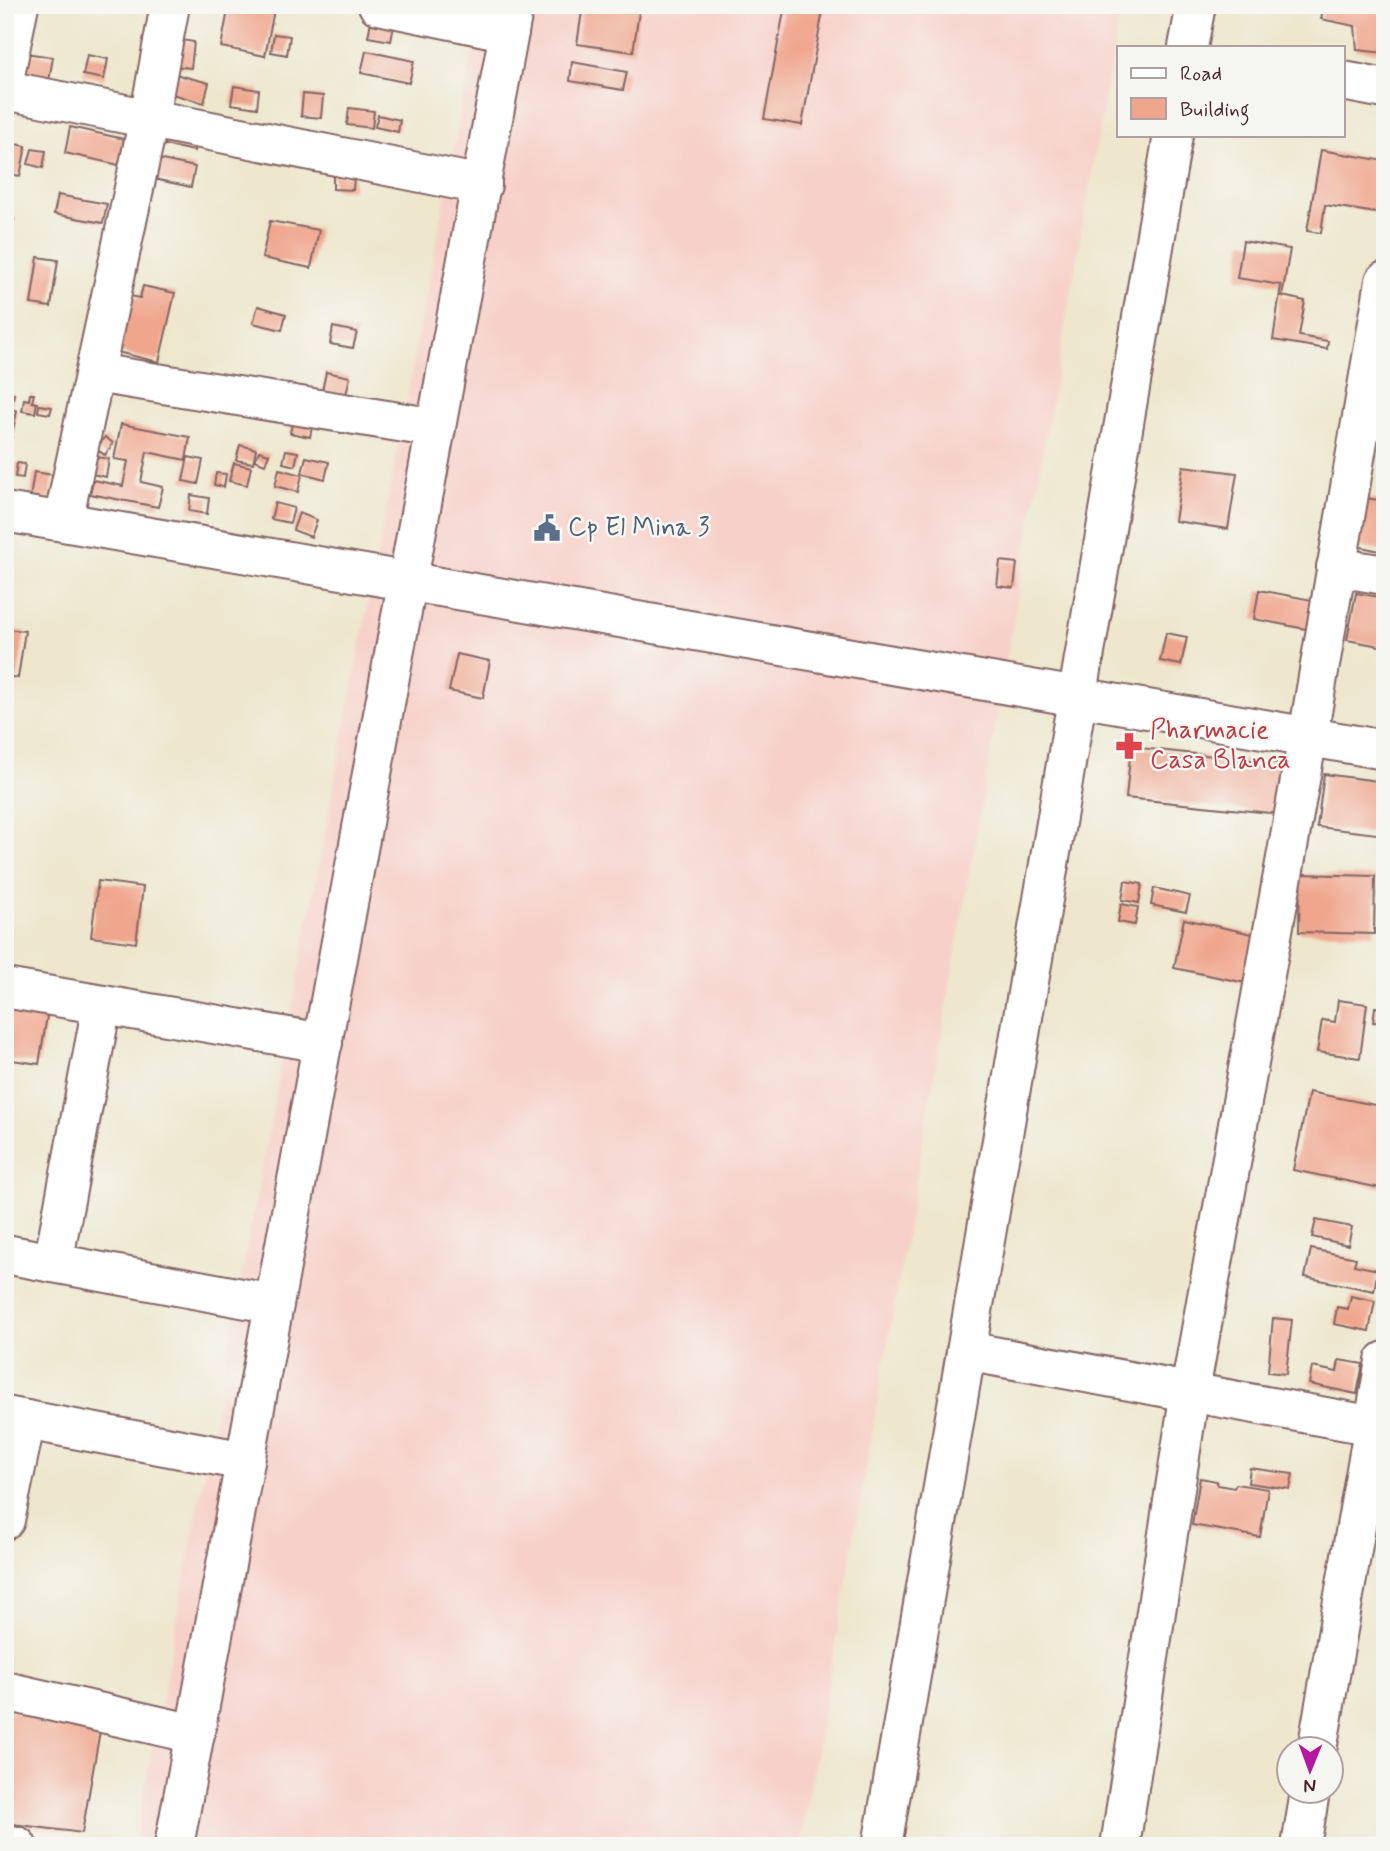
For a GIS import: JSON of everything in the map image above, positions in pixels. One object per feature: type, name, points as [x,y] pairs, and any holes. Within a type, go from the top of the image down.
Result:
[{"type":"street","points":[[5,75],[19,5]]},
{"type":"street","points":[[63,522],[149,118],[170,5]]},
{"type":"street","points":[[174,1846],[512,19],[378,5]]},
{"type":"street","points":[[1188,46],[1196,5]]},
{"type":"street","points":[[1344,81],[1385,89]]},
{"type":"street","points":[[5,90],[482,185]]},
{"type":"street","points":[[882,1846],[1173,136]]},
{"type":"street","points":[[1120,1846],[1190,1391],[1384,295]]},
{"type":"street","points":[[95,373],[436,428]]},
{"type":"street","points":[[5,512],[1385,750]]},
{"type":"street","points":[[1336,567],[1385,575]]},
{"type":"street","points":[[5,988],[323,1043]]},
{"type":"street","points":[[53,1263],[102,1005]]},
{"type":"street","points":[[5,1254],[274,1304]]},
{"type":"street","points":[[966,1351],[1379,1427]]},
{"type":"street","points":[[1320,1736],[1379,1427],[1385,1361]]},
{"type":"street","points":[[5,1520],[16,1418],[245,1461]]},
{"type":"street","points":[[5,1691],[195,1734]]},
{"type":"street","points":[[1301,1846],[1308,1806]]},
{"type":"street","points":[[5,1844],[17,1846]]},
{"type":"shaded area","points":[[481,5],[1121,5],[800,1846],[134,1846]]},
{"type":"building","points":[[229,5],[275,5],[265,56],[221,47]]},
{"type":"building","points":[[583,5],[640,5],[633,52],[577,44]]},
{"type":"building","points":[[785,5],[824,5],[802,125],[764,119]]},
{"type":"building","points":[[1324,5],[1385,5],[1385,53],[1357,50],[1355,26],[1321,19]]},
{"type":"building","points":[[372,16],[395,20],[391,41],[368,37]]},
{"type":"building","points":[[274,34],[290,36],[287,55],[271,52]]},
{"type":"building","points":[[176,39],[194,42],[191,68],[173,66]]},
{"type":"building","points":[[366,51],[414,61],[409,83],[361,73]]},
{"type":"building","points":[[25,53],[53,57],[47,93],[19,89]]},
{"type":"building","points":[[87,55],[108,59],[104,79],[83,75]]},
{"type":"building","points":[[572,62],[627,72],[623,90],[570,81]]},
{"type":"building","points":[[171,73],[209,83],[204,103],[165,92]]},
{"type":"building","points":[[234,86],[259,90],[257,108],[231,104]]},
{"type":"building","points":[[303,94],[323,96],[321,118],[301,116]]},
{"type":"building","points":[[349,108],[374,111],[372,128],[347,125]]},
{"type":"building","points":[[378,115],[400,120],[398,132],[375,127]]},
{"type":"building","points":[[70,127],[124,139],[119,165],[65,153]]},
{"type":"building","points":[[169,129],[197,136],[194,151],[165,145]]},
{"type":"building","points":[[9,143],[26,146],[20,176],[5,173]]},
{"type":"building","points":[[32,149],[46,151],[43,168],[28,164]]},
{"type":"building","points":[[1321,150],[1385,161],[1383,214],[1325,205],[1321,233],[1307,231]]},
{"type":"building","points":[[153,158],[195,167],[191,187],[149,178]]},
{"type":"building","points":[[333,174],[354,176],[353,190],[333,189]]},
{"type":"building","points":[[58,195],[107,204],[103,223],[54,214]]},
{"type":"building","points":[[5,217],[14,219],[8,240],[5,239]]},
{"type":"building","points":[[270,221],[319,230],[311,268],[262,258]]},
{"type":"building","points":[[1243,241],[1290,249],[1282,296],[1305,301],[1299,336],[1328,341],[1327,349],[1273,340],[1281,285],[1237,278]]},
{"type":"building","points":[[38,257],[58,260],[51,307],[31,304]]},
{"type":"building","points":[[143,286],[175,293],[159,362],[117,352],[130,296],[140,298]]},
{"type":"building","points":[[258,306],[286,314],[282,330],[253,323]]},
{"type":"building","points":[[333,327],[357,332],[353,348],[330,344]]},
{"type":"building","points":[[326,372],[350,377],[346,395],[322,391]]},
{"type":"building","points":[[5,392],[14,394],[11,409],[17,411],[6,463]]},
{"type":"building","points":[[30,394],[34,394],[32,402],[37,403],[35,413],[22,411],[24,399],[29,400]]},
{"type":"building","points":[[39,405],[52,407],[50,414],[38,412]]},
{"type":"building","points":[[293,419],[313,422],[310,437],[290,433]]},
{"type":"building","points":[[121,424],[190,437],[186,460],[147,452],[141,482],[163,487],[158,507],[90,494],[93,480],[123,486],[128,461],[114,459]]},
{"type":"building","points":[[105,437],[113,443],[105,455],[96,449]]},
{"type":"building","points":[[240,445],[256,449],[253,463],[236,460]]},
{"type":"building","points":[[286,450],[298,452],[295,466],[283,463]]},
{"type":"building","points":[[259,451],[269,454],[265,464],[255,460]]},
{"type":"building","points":[[91,456],[109,459],[106,477],[87,473]]},
{"type":"building","points":[[188,457],[203,460],[198,484],[183,481]]},
{"type":"building","points":[[306,457],[329,462],[325,479],[302,473]]},
{"type":"building","points":[[17,463],[25,464],[23,478],[15,477]]},
{"type":"building","points":[[234,463],[251,467],[247,485],[229,481]]},
{"type":"building","points":[[1183,466],[1237,473],[1228,529],[1175,521]]},
{"type":"building","points":[[279,469],[302,475],[298,492],[275,486]]},
{"type":"building","points":[[34,472],[54,475],[48,508],[29,505]]},
{"type":"building","points":[[216,473],[226,474],[224,487],[214,485]]},
{"type":"building","points":[[191,495],[209,498],[207,514],[189,511]]},
{"type":"building","points":[[1366,498],[1385,501],[1385,552],[1356,546]]},
{"type":"building","points":[[275,503],[294,508],[290,523],[271,519]]},
{"type":"building","points":[[299,513],[317,520],[311,537],[293,530]]},
{"type":"building","points":[[1000,561],[1017,563],[1014,588],[997,586]]},
{"type":"building","points":[[1259,590],[1317,601],[1311,630],[1254,619]]},
{"type":"building","points":[[1356,593],[1385,598],[1385,647],[1347,640]]},
{"type":"building","points":[[5,629],[25,631],[18,678],[5,676]]},
{"type":"building","points":[[1166,633],[1187,637],[1181,665],[1160,661]]},
{"type":"building","points":[[457,654],[490,661],[483,698],[449,691]]},
{"type":"building","points":[[1131,747],[1287,764],[1281,814],[1126,798]]},
{"type":"building","points":[[1324,774],[1385,782],[1385,835],[1317,827]]},
{"type":"building","points":[[1385,859],[1385,895],[1379,894]]},
{"type":"building","points":[[1300,874],[1375,876],[1374,934],[1299,932]]},
{"type":"building","points":[[98,881],[143,887],[136,943],[91,937]]},
{"type":"building","points":[[1125,881],[1142,884],[1139,903],[1122,900]]},
{"type":"building","points":[[1154,888],[1190,896],[1186,912],[1151,905]]},
{"type":"building","points":[[1121,904],[1138,907],[1135,925],[1118,922]]},
{"type":"building","points":[[1184,919],[1257,935],[1246,983],[1174,968]]},
{"type":"building","points":[[1338,1000],[1367,1004],[1360,1058],[1317,1052],[1322,1020],[1335,1022]]},
{"type":"building","points":[[5,1003],[48,1010],[39,1064],[5,1059]]},
{"type":"building","points":[[1375,1007],[1385,1008],[1385,1023],[1373,1022]]},
{"type":"building","points":[[1309,1092],[1385,1107],[1385,1189],[1293,1170]]},
{"type":"building","points":[[1316,1220],[1352,1227],[1348,1245],[1312,1237]]},
{"type":"building","points":[[1311,1249],[1356,1258],[1354,1265],[1378,1270],[1374,1291],[1305,1277]]},
{"type":"building","points":[[1351,1296],[1375,1301],[1369,1331],[1334,1324],[1337,1307],[1348,1309]]},
{"type":"building","points":[[1273,1318],[1292,1320],[1286,1374],[1268,1372]]},
{"type":"building","points":[[1339,1360],[1363,1364],[1357,1394],[1309,1384],[1312,1367],[1337,1372]]},
{"type":"building","points":[[1250,1468],[1293,1474],[1290,1489],[1248,1483]]},
{"type":"building","points":[[1200,1478],[1234,1488],[1236,1484],[1268,1489],[1260,1537],[1192,1525]]},
{"type":"building","points":[[5,1710],[101,1725],[82,1833],[5,1823]]},
{"type":"place","name":"Cp El Mina 3","points":[[547,528]]},
{"type":"place","name":"Pharmacie Casa Blanca","points":[[1129,746]]}]
